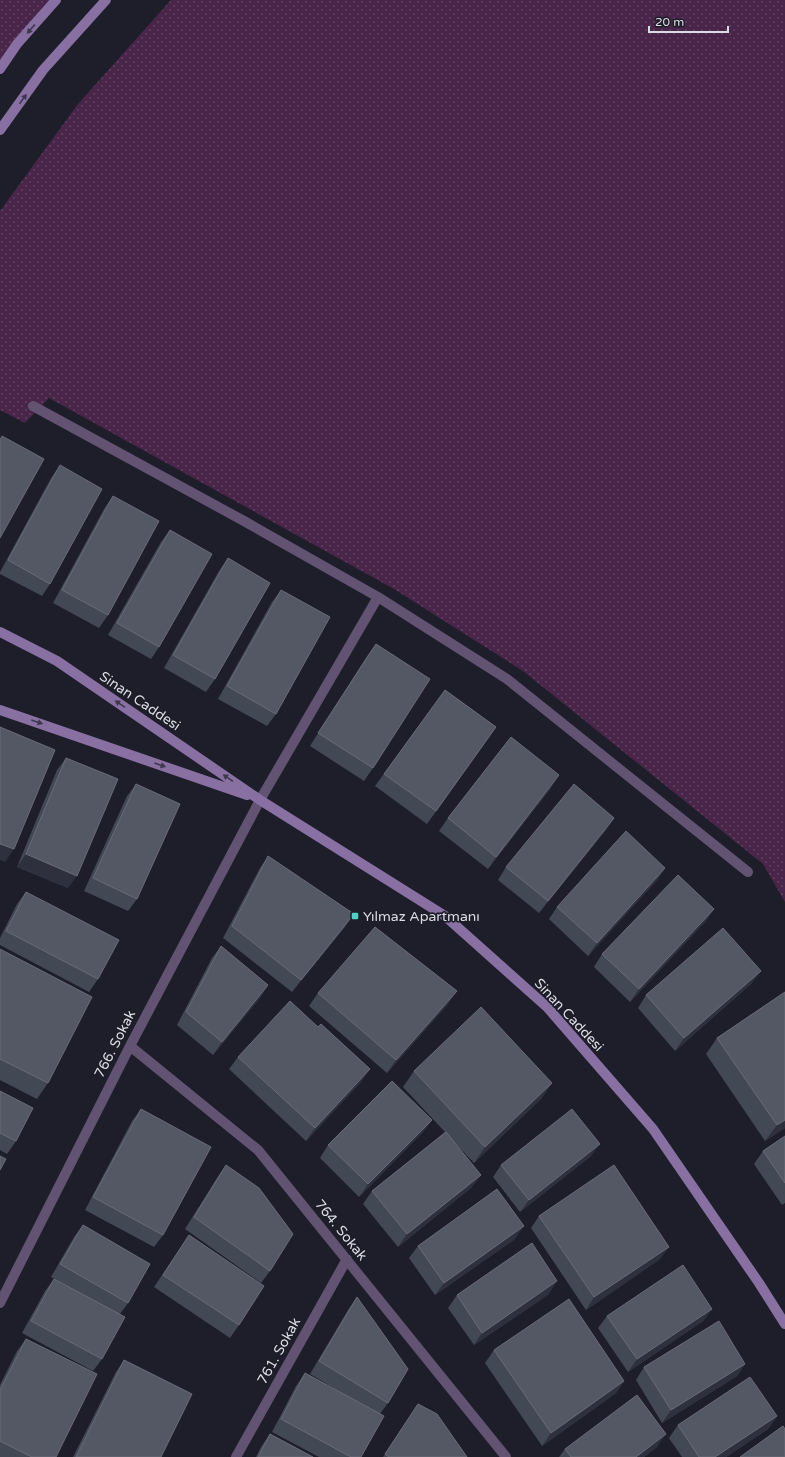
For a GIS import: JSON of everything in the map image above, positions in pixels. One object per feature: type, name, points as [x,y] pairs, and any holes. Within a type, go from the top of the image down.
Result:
[{"type":"main road","points":[[0,69],[18,44],[56,0]]},
{"type":"main road","points":[[0,130],[43,70],[106,0]]},
{"type":"main road","name":"Sinan Caddesi","points":[[0,632],[57,661],[260,800],[445,916],[547,1007],[653,1129],[759,1283],[785,1324]]},
{"type":"main road","name":"Sinan Caddesi","points":[[0,710],[260,800]]},
{"type":"street","points":[[33,406],[244,521],[378,597],[507,679],[748,872]]},
{"type":"street","name":"766. Sokak","points":[[0,1303],[130,1046],[260,800],[378,597]]},
{"type":"street","name":"764. Sokak","points":[[130,1046],[258,1150],[506,1457]]},
{"type":"street","name":"761. Sokak","points":[[236,1457],[347,1260]]},
{"type":"shaded area","points":[[0,0],[56,0],[0,69]]},
{"type":"shaded area","points":[[171,0],[785,0],[785,902],[763,864],[523,671],[394,589],[49,398],[25,423],[0,410],[0,211],[78,104]]},
{"type":"building","points":[[2,436],[44,459],[0,538],[0,440]]},
{"type":"building","points":[[60,465],[102,489],[50,584],[8,560]]},
{"type":"building","points":[[113,496],[159,521],[108,615],[62,590]]},
{"type":"building","points":[[170,530],[212,554],[159,647],[117,623]]},
{"type":"building","points":[[228,558],[270,583],[215,679],[173,655]]},
{"type":"building","points":[[281,590],[330,617],[276,714],[227,686]]},
{"type":"building","points":[[376,644],[430,679],[373,768],[318,733]]},
{"type":"building","points":[[445,690],[496,727],[436,811],[384,774]]},
{"type":"building","points":[[0,727],[55,750],[14,849],[0,844]]},
{"type":"building","points":[[511,737],[559,775],[496,857],[448,818]]},
{"type":"building","points":[[66,758],[118,779],[77,876],[26,854]]},
{"type":"building","points":[[136,784],[180,804],[137,899],[93,878]]},
{"type":"building","points":[[574,784],[614,818],[548,901],[506,867]]},
{"type":"building","points":[[626,831],[665,868],[597,943],[557,907]]},
{"type":"building","points":[[268,856],[354,914],[301,980],[232,926]]},
{"type":"building","points":[[678,875],[714,909],[639,989],[602,954]]},
{"type":"building","points":[[26,892],[119,940],[98,979],[6,931]]},
{"type":"building","points":[[375,927],[457,991],[396,1060],[318,993]]},
{"type":"building","points":[[723,928],[761,971],[684,1038],[646,995]]},
{"type":"building","points":[[221,946],[268,985],[222,1042],[186,1012]]},
{"type":"building","points":[[0,949],[92,997],[48,1083],[0,1059]]},
{"type":"building","points":[[785,992],[785,1120],[777,1125],[717,1038]]},
{"type":"building","points":[[290,1001],[318,1027],[321,1024],[370,1069],[315,1128],[238,1057]]},
{"type":"building","points":[[481,1007],[552,1083],[485,1147],[414,1071]]},
{"type":"building","points":[[392,1081],[432,1120],[368,1184],[328,1145]]},
{"type":"building","points":[[0,1091],[33,1108],[16,1141],[0,1133]]},
{"type":"building","points":[[141,1109],[211,1147],[163,1235],[93,1197]]},
{"type":"building","points":[[572,1109],[600,1144],[529,1200],[501,1165]]},
{"type":"building","points":[[446,1132],[481,1175],[407,1234],[372,1191]]},
{"type":"building","points":[[785,1136],[785,1183],[763,1151]]},
{"type":"building","points":[[0,1156],[6,1159],[0,1170]]},
{"type":"building","points":[[226,1165],[259,1188],[293,1234],[270,1271],[194,1217]]},
{"type":"building","points":[[614,1165],[669,1247],[594,1297],[539,1216]]},
{"type":"building","points":[[497,1189],[524,1226],[444,1283],[418,1246]]},
{"type":"building","points":[[83,1225],[150,1264],[128,1303],[60,1264]]},
{"type":"building","points":[[189,1235],[264,1286],[239,1325],[163,1275]]},
{"type":"building","points":[[532,1243],[557,1281],[482,1333],[457,1295]]},
{"type":"building","points":[[683,1265],[712,1309],[637,1359],[607,1316]]},
{"type":"building","points":[[54,1279],[125,1317],[102,1359],[31,1321]]},
{"type":"building","points":[[357,1297],[408,1369],[388,1403],[319,1361]]},
{"type":"building","points":[[569,1299],[624,1381],[551,1433],[494,1350]]},
{"type":"building","points":[[719,1321],[745,1364],[671,1410],[644,1367]]},
{"type":"building","points":[[26,1339],[97,1374],[56,1457],[32,1457],[0,1441],[0,1390]]},
{"type":"building","points":[[124,1360],[192,1394],[161,1457],[76,1457]]},
{"type":"building","points":[[305,1373],[384,1416],[361,1457],[351,1457],[281,1419]]},
{"type":"building","points":[[750,1377],[777,1416],[715,1457],[699,1457],[678,1425]]},
{"type":"building","points":[[637,1395],[666,1434],[636,1457],[571,1457],[565,1449]]},
{"type":"building","points":[[418,1404],[437,1414],[467,1457],[389,1457],[385,1454]]},
{"type":"building","points":[[783,1426],[785,1429],[785,1457],[740,1457]]},
{"type":"building","points":[[270,1434],[313,1457],[258,1457]]},
{"type":"place","name":"Yılmaz Apartmanı","points":[[355,916]]}]
